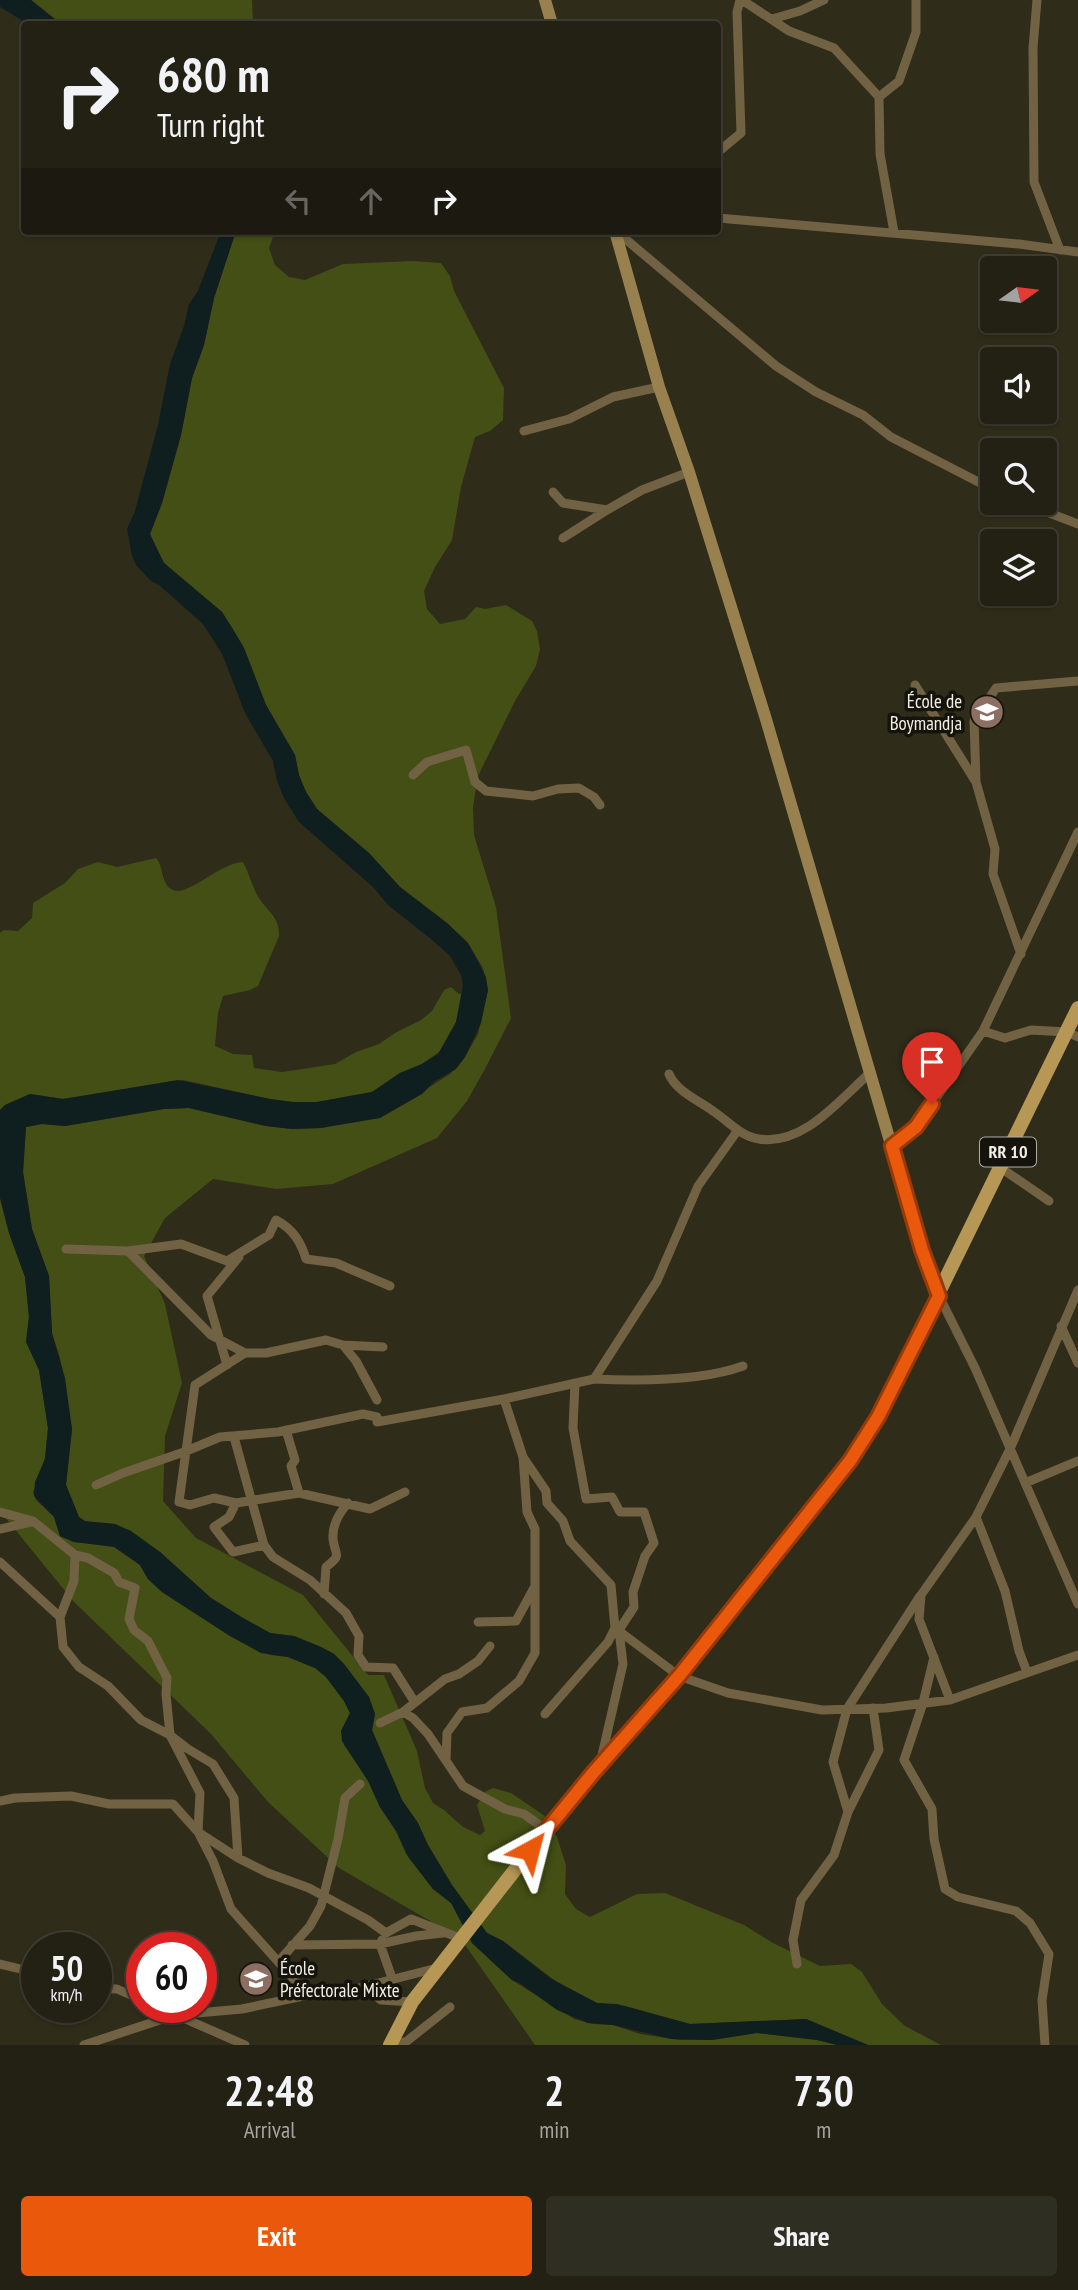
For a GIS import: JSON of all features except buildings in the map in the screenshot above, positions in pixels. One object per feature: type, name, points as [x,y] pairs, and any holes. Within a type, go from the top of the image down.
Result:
[{"type":"main road","name":"RR 10","points":[[390,2045],[412,2002],[546,1830],[679,1676],[850,1461],[878,1417],[1001,1168],[1072,1034],[1078,1008]]},
{"type":"street","points":[[544,0],[551,21]]},
{"type":"street","points":[[721,150],[741,133],[737,12],[741,0],[789,31],[834,48],[879,97],[880,154],[894,232]]},
{"type":"street","points":[[772,19],[824,0]]},
{"type":"street","points":[[879,97],[899,81],[916,32],[916,0]]},
{"type":"street","points":[[1037,0],[1033,48],[1034,182],[1060,250]]},
{"type":"street","points":[[721,218],[894,232],[1078,252]]},
{"type":"street","points":[[616,235],[659,387],[689,472],[765,716],[922,1250],[939,1296],[975,1368],[1078,1604]]},
{"type":"street","points":[[620,235],[776,366],[816,392],[863,415],[918,452],[980,483]]},
{"type":"street","points":[[524,431],[569,419],[613,397],[659,387]]},
{"type":"street","points":[[563,538],[642,491],[689,472]]},
{"type":"street","points":[[553,492],[563,503],[607,510]]},
{"type":"street","points":[[1055,515],[1078,524]]},
{"type":"street","points":[[1021,954],[993,874],[995,849],[976,782],[975,721],[996,688],[1078,681]]},
{"type":"street","points":[[915,685],[976,782]]},
{"type":"street","points":[[413,775],[427,762],[466,750],[475,782],[486,791],[533,796],[558,789],[579,788],[594,797],[600,805]]},
{"type":"street","points":[[892,1146],[916,1127],[983,1031],[1078,832]]},
{"type":"street","points":[[983,1031],[1004,1038],[1031,1030],[1072,1034]]},
{"type":"street","points":[[669,1074],[674,1086],[738,1130],[758,1139],[792,1136],[810,1126],[871,1072]]},
{"type":"street","points":[[594,1379],[657,1281],[698,1186],[738,1130]]},
{"type":"street","points":[[1001,1168],[1049,1201]]},
{"type":"street","points":[[66,1249],[128,1251],[181,1244],[227,1261],[269,1235],[276,1220],[293,1233],[302,1246],[306,1259],[336,1263],[390,1286]]},
{"type":"street","points":[[128,1251],[211,1335],[245,1353],[266,1353],[326,1340],[343,1345],[383,1347]]},
{"type":"street","points":[[227,1365],[207,1296],[244,1251]]},
{"type":"street","points":[[848,1812],[833,1762],[847,1709],[921,1595],[976,1517],[1010,1449],[1078,1290]]},
{"type":"street","points":[[1061,1326],[1078,1363]]},
{"type":"street","points":[[343,1345],[356,1362],[377,1401]]},
{"type":"street","points":[[245,1353],[195,1385],[179,1502],[190,1505],[214,1498],[236,1503],[299,1493],[370,1509],[405,1492]]},
{"type":"street","points":[[96,1485],[152,1461],[184,1452],[220,1437],[286,1430],[363,1414],[377,1420],[504,1399],[594,1379],[654,1379],[727,1372],[743,1366]]},
{"type":"street","points":[[545,1713],[608,1642],[634,1607],[633,1592],[645,1556],[654,1543],[644,1512],[620,1512],[611,1497],[586,1499],[573,1428],[575,1383]]},
{"type":"street","points":[[446,1761],[447,1733],[461,1712],[487,1708],[519,1681],[535,1653],[535,1530],[527,1512],[523,1457],[504,1399]]},
{"type":"street","points":[[286,1430],[295,1460],[291,1466],[299,1493]]},
{"type":"street","points":[[234,1437],[264,1545],[273,1556],[310,1580],[335,1601],[346,1613],[359,1636],[358,1656],[366,1667],[393,1668],[414,1701]]},
{"type":"street","points":[[523,1457],[546,1491],[547,1503],[563,1521],[570,1541],[611,1585],[624,1664],[600,1766]]},
{"type":"street","points":[[1026,1483],[1078,1461]]},
{"type":"street","points":[[236,1503],[229,1517],[214,1527],[233,1552],[264,1545]]},
{"type":"street","points":[[324,1594],[326,1567],[336,1559],[338,1552],[333,1539],[336,1517],[348,1503]]},
{"type":"street","points":[[0,1511],[33,1521],[75,1555],[88,1558],[114,1573],[119,1582],[135,1588],[129,1619],[134,1630],[148,1641],[167,1678],[170,1735],[200,1793],[198,1832]]},
{"type":"street","points":[[976,1517],[1005,1591],[1027,1672]]},
{"type":"street","points":[[0,1529],[33,1521]]},
{"type":"street","points":[[75,1555],[74,1581],[60,1617],[63,1647],[79,1667],[108,1686],[142,1720],[206,1758],[219,1772],[234,1798],[238,1858]]},
{"type":"street","points":[[0,1562],[60,1617]]},
{"type":"street","points":[[478,1622],[516,1621],[535,1586]]},
{"type":"street","points":[[921,1595],[919,1619],[950,1700]]},
{"type":"street","points":[[617,1629],[679,1676],[728,1693],[822,1710],[950,1700],[1078,1655]]},
{"type":"street","points":[[380,1723],[403,1712],[445,1679],[459,1674],[478,1661],[490,1646]]},
{"type":"street","points":[[934,1657],[923,1703],[904,1760],[932,1809],[934,1839],[945,1889],[958,1897],[1016,1911],[1030,1923],[1049,1954],[1041,2000],[1045,2045]]},
{"type":"street","points":[[797,1964],[793,1940],[801,1900],[834,1855],[848,1812],[879,1750],[873,1708]]},
{"type":"street","points":[[403,1712],[413,1717],[463,1786],[505,1808],[524,1814],[546,1830]]},
{"type":"street","points":[[279,1961],[310,1926],[321,1906],[345,1798],[360,1784]]},
{"type":"street","points":[[0,1801],[71,1796],[109,1804],[173,1804],[198,1832],[213,1861],[231,1909],[308,1995]]},
{"type":"street","points":[[198,1832],[238,1858],[323,1896],[386,1933]]},
{"type":"street","points":[[392,1978],[380,1944],[386,1933],[411,1919],[462,1939]]},
{"type":"street","points":[[292,1945],[380,1944],[445,1933]]},
{"type":"street","points":[[0,1964],[21,1969]]},
{"type":"street","points":[[217,2011],[365,1986],[439,1968]]},
{"type":"street","points":[[365,1986],[381,2000],[412,2002]]},
{"type":"street","points":[[396,2045],[407,2040],[450,2007]]},
{"type":"street","points":[[84,2045],[151,2023]]},
{"type":"street","points":[[194,2023],[245,2045]]},
{"type":"green space","points":[[31,0],[252,0],[253,21],[57,21]]},
{"type":"green space","points":[[235,235],[274,235],[269,248],[275,265],[289,277],[305,280],[343,264],[412,261],[441,263],[450,276],[454,291],[504,388],[503,420],[490,431],[475,437],[461,487],[452,540],[424,591],[427,609],[440,624],[465,619],[476,607],[485,609],[506,605],[532,621],[540,649],[536,666],[515,701],[478,776],[473,807],[474,835],[496,907],[511,1018],[467,1101],[437,1138],[333,1184],[276,1189],[213,1179],[165,1218],[144,1256],[165,1304],[182,1383],[165,1436],[163,1501],[196,1538],[303,1595],[368,1675],[384,1675],[417,1751],[425,1788],[433,1803],[463,1827],[480,1835],[485,1831],[477,1805],[485,1792],[493,1788],[511,1793],[545,1816],[557,1837],[566,1865],[565,1894],[576,1909],[590,1917],[637,1894],[665,1893],[744,1925],[820,1966],[851,1964],[862,1972],[882,2004],[905,2026],[941,2045],[868,2045],[806,2019],[690,2024],[625,2006],[597,2003],[562,1986],[503,1941],[487,1933],[452,1885],[418,1823],[402,1800],[372,1730],[375,1714],[369,1697],[334,1654],[294,1636],[270,1633],[211,1598],[160,1552],[115,1524],[85,1522],[79,1517],[66,1485],[72,1429],[60,1358],[52,1333],[49,1276],[32,1229],[23,1172],[26,1127],[42,1124],[65,1126],[164,1109],[189,1108],[266,1126],[292,1129],[321,1128],[356,1121],[404,1103],[450,1074],[465,1057],[478,1034],[488,990],[483,968],[468,943],[400,887],[369,853],[317,809],[299,775],[295,755],[266,705],[244,648],[234,631],[222,612],[164,563],[154,547],[150,534],[162,503],[181,435],[192,378],[204,345],[214,298]]},
{"type":"green space","points":[[156,858],[166,884],[179,891],[224,868],[243,862],[262,903],[278,924],[279,936],[258,986],[223,996],[218,1013],[215,1046],[233,1054],[252,1055],[254,1068],[282,1072],[335,1064],[356,1052],[379,1044],[421,1020],[432,1011],[444,990],[451,987],[459,994],[463,993],[456,1022],[442,1050],[372,1092],[317,1102],[270,1099],[183,1080],[63,1099],[30,1094],[0,1110],[0,933],[4,930],[18,931],[32,918],[33,903],[65,883],[78,869],[98,862],[117,867]]},
{"type":"green space","points":[[0,1198],[25,1277],[29,1317],[26,1342],[39,1370],[48,1428],[45,1458],[33,1492],[36,1500],[54,1517],[60,1536],[74,1542],[114,1546],[140,1565],[148,1579],[162,1592],[230,1636],[270,1655],[288,1657],[315,1668],[326,1677],[350,1713],[341,1731],[344,1745],[368,1780],[406,1854],[433,1889],[457,1911],[472,1943],[512,1980],[574,2019],[613,2025],[640,2034],[680,2040],[712,2040],[757,2033],[837,2045],[535,2045],[461,1939],[339,1868],[268,1802],[211,1734],[74,1602],[0,1511]]},
{"type":"shaded area","points":[[0,0],[31,0],[57,21],[23,21],[0,7]]},
{"type":"shaded area","points":[[219,235],[235,235],[192,378],[181,435],[162,503],[150,534],[164,563],[222,612],[234,631],[244,648],[266,705],[295,755],[299,775],[317,809],[369,853],[400,887],[468,943],[486,977],[488,990],[481,1023],[465,1057],[456,1069],[435,1081],[422,1094],[380,1118],[321,1128],[292,1129],[266,1126],[189,1108],[164,1109],[65,1126],[42,1124],[26,1127],[23,1172],[32,1229],[49,1276],[52,1333],[65,1378],[72,1429],[66,1485],[79,1517],[85,1521],[115,1524],[131,1531],[160,1552],[211,1598],[243,1618],[270,1633],[294,1636],[321,1647],[344,1664],[369,1697],[375,1714],[372,1730],[402,1800],[418,1823],[452,1885],[487,1933],[503,1941],[550,1978],[597,2003],[617,2004],[690,2024],[806,2019],[868,2045],[837,2045],[757,2033],[712,2040],[671,2039],[613,2025],[588,2023],[557,2010],[512,1980],[472,1943],[451,1903],[433,1889],[409,1858],[368,1781],[342,1741],[341,1731],[350,1713],[326,1677],[315,1668],[288,1657],[261,1653],[230,1636],[162,1592],[148,1579],[140,1565],[114,1547],[74,1542],[60,1536],[54,1517],[34,1496],[35,1482],[45,1459],[48,1428],[39,1370],[26,1342],[29,1317],[25,1277],[0,1198],[0,1110],[30,1094],[63,1099],[178,1080],[293,1102],[317,1102],[372,1092],[400,1073],[438,1054],[456,1022],[463,985],[461,975],[450,956],[388,905],[373,887],[299,822],[285,800],[273,761],[245,713],[223,656],[214,641],[203,624],[151,581],[136,565],[132,556],[127,529],[135,511],[158,425],[170,364],[189,304],[198,291]]},
{"type":"place","name":"École de Boymandja","points":[[987,712]]},
{"type":"place","name":"École Préfectorale Mixte","points":[[256,1979]]},
{"type":"route","points":[[530,1850],[593,1773],[679,1676],[850,1461],[878,1417],[939,1296],[922,1250],[892,1146],[916,1127],[932,1104]]}]
